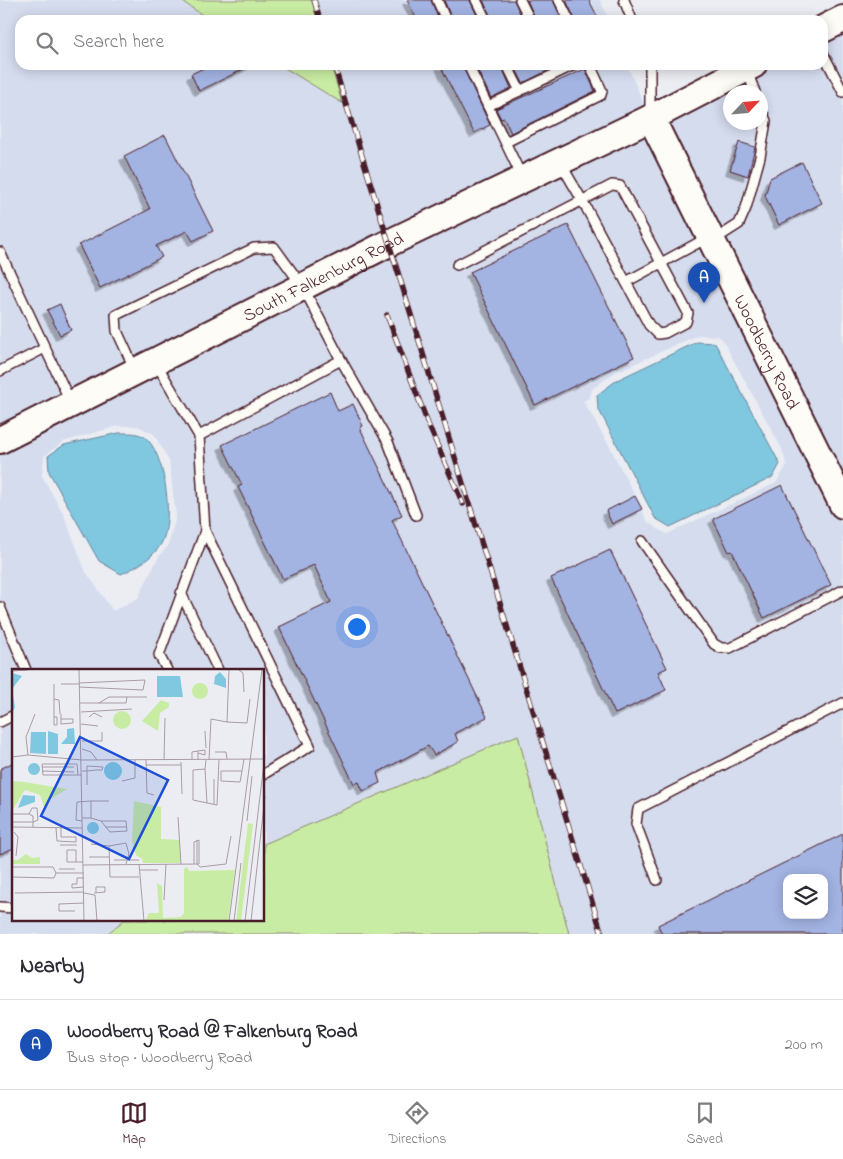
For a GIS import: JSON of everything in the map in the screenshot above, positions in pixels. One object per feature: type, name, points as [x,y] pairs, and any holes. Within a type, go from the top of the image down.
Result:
[{"type":"street","points":[[828,26],[843,18]]},
{"type":"street","name":"South Falkenburg Road","points":[[0,440],[303,287],[650,118],[744,70]]},
{"type":"street","name":"Woodberry Road","points":[[650,118],[831,471],[843,505]]},
{"type":"lane","points":[[437,0],[444,15]]},
{"type":"lane","points":[[476,0],[484,15]]},
{"type":"lane","points":[[520,0],[528,15]]},
{"type":"lane","points":[[559,0],[566,15]]},
{"type":"lane","points":[[624,0],[630,15]]},
{"type":"lane","points":[[828,60],[840,78],[843,92]]},
{"type":"lane","points":[[470,70],[523,179]]},
{"type":"lane","points":[[510,70],[520,91]]},
{"type":"lane","points":[[488,106],[520,91],[552,70]]},
{"type":"lane","points":[[506,142],[601,95],[602,91],[592,70]]},
{"type":"lane","points":[[650,70],[650,118]]},
{"type":"lane","points":[[751,70],[754,85]]},
{"type":"lane","points":[[626,282],[740,224],[760,157],[764,130]]},
{"type":"lane","points":[[457,265],[582,200],[612,185],[620,186],[688,313],[686,322],[665,333],[658,334],[653,330],[626,282],[582,200],[560,161]]},
{"type":"lane","points":[[265,771],[310,746],[206,531],[199,436],[118,331],[116,315],[254,248],[274,247],[303,287],[341,360],[388,442],[416,515]]},
{"type":"lane","points":[[0,252],[71,403]]},
{"type":"lane","points":[[0,371],[45,348]]},
{"type":"lane","points":[[199,436],[341,360]]},
{"type":"lane","points":[[166,669],[159,655],[206,531]]},
{"type":"lane","points":[[642,542],[714,644],[721,648],[730,648],[843,590]]},
{"type":"lane","points":[[181,593],[218,669]]},
{"type":"lane","points":[[0,607],[26,669]]},
{"type":"lane","points":[[657,880],[636,824],[638,809],[843,703]]},
{"type":"lane","points":[[0,722],[12,716]]},
{"type":"shaded area","points":[[0,0],[180,0],[202,15],[15,15],[15,70],[288,70],[342,103],[332,70],[629,70],[645,106],[714,70],[725,70],[0,431]]},
{"type":"shaded area","points":[[312,0],[600,0],[607,15],[316,15]]},
{"type":"shaded area","points":[[843,28],[843,485],[662,121],[723,90],[723,130],[768,130],[768,85],[732,85],[761,70],[828,70],[828,36]]},
{"type":"shaded area","points":[[646,130],[843,527],[843,934],[569,934],[518,736],[265,844],[265,669],[12,669],[12,922],[122,922],[107,934],[0,934],[0,450]],"holes":[[[698,335],[718,336],[722,339],[781,447],[787,465],[776,483],[667,534],[648,522],[610,447],[583,401],[589,398],[592,389],[614,373]],[[118,426],[138,426],[154,434],[169,461],[176,516],[168,546],[159,556],[138,598],[113,611],[86,572],[63,513],[42,476],[44,456],[63,442]]]},
{"type":"green space","points":[[180,0],[312,0],[316,15],[202,15]]},
{"type":"green space","points":[[288,70],[332,70],[342,103]]},
{"type":"green space","points":[[518,735],[569,934],[107,934],[122,922],[265,922],[265,844]]},
{"type":"water","points":[[697,342],[715,343],[780,464],[773,477],[670,527],[655,518],[598,408],[597,395],[617,380]]},
{"type":"water","points":[[119,433],[145,437],[154,449],[163,476],[167,506],[165,534],[158,549],[143,562],[121,574],[99,561],[49,472],[48,456],[64,445]]},
{"type":"building","points":[[407,0],[431,0],[437,15],[414,15]]},
{"type":"building","points":[[444,0],[470,0],[477,15],[450,15]]},
{"type":"building","points":[[483,0],[514,0],[521,15],[490,15]]},
{"type":"building","points":[[527,0],[553,0],[560,15],[534,15]]},
{"type":"building","points":[[566,0],[589,0],[596,15],[573,15]]},
{"type":"building","points":[[199,70],[242,70],[199,91],[191,74]]},
{"type":"building","points":[[442,70],[464,70],[490,125],[474,133]]},
{"type":"building","points":[[477,70],[503,70],[511,88],[491,98]]},
{"type":"building","points":[[516,70],[546,70],[547,71],[523,83]]},
{"type":"building","points":[[583,70],[585,70],[595,91],[511,133],[504,118],[501,119],[496,109]]},
{"type":"building","points":[[165,135],[213,231],[193,241],[187,231],[156,246],[162,257],[100,288],[79,245],[150,209],[124,156]]},
{"type":"building","points":[[739,142],[755,147],[748,176],[730,170]]},
{"type":"building","points":[[802,162],[822,203],[779,225],[765,196],[770,178]]},
{"type":"building","points":[[568,225],[634,357],[535,405],[470,272]]},
{"type":"building","points":[[60,304],[71,330],[60,335],[47,310]]},
{"type":"building","points":[[330,392],[338,411],[353,404],[363,426],[360,428],[402,515],[392,520],[487,717],[455,733],[458,742],[434,755],[428,746],[377,773],[380,783],[363,791],[359,782],[354,784],[279,627],[331,602],[314,565],[283,579],[238,487],[242,485],[222,445]]},
{"type":"building","points":[[782,485],[831,585],[764,618],[732,551],[729,552],[713,519]]},
{"type":"building","points":[[635,496],[642,509],[612,524],[606,511]]},
{"type":"building","points":[[610,550],[667,668],[658,672],[666,690],[615,714],[551,578]]},
{"type":"building","points":[[12,763],[12,849],[0,854],[0,769]]},
{"type":"building","points":[[843,834],[843,934],[662,934],[658,925]]},
{"type":"railway","points":[[314,0],[318,15]]},
{"type":"railway","points":[[336,70],[602,934]]},
{"type":"railway","points":[[387,315],[428,424],[463,504]]},
{"type":"place","name":"Woodberry Road @ Falkenburg Road","points":[[704,303]]}]
